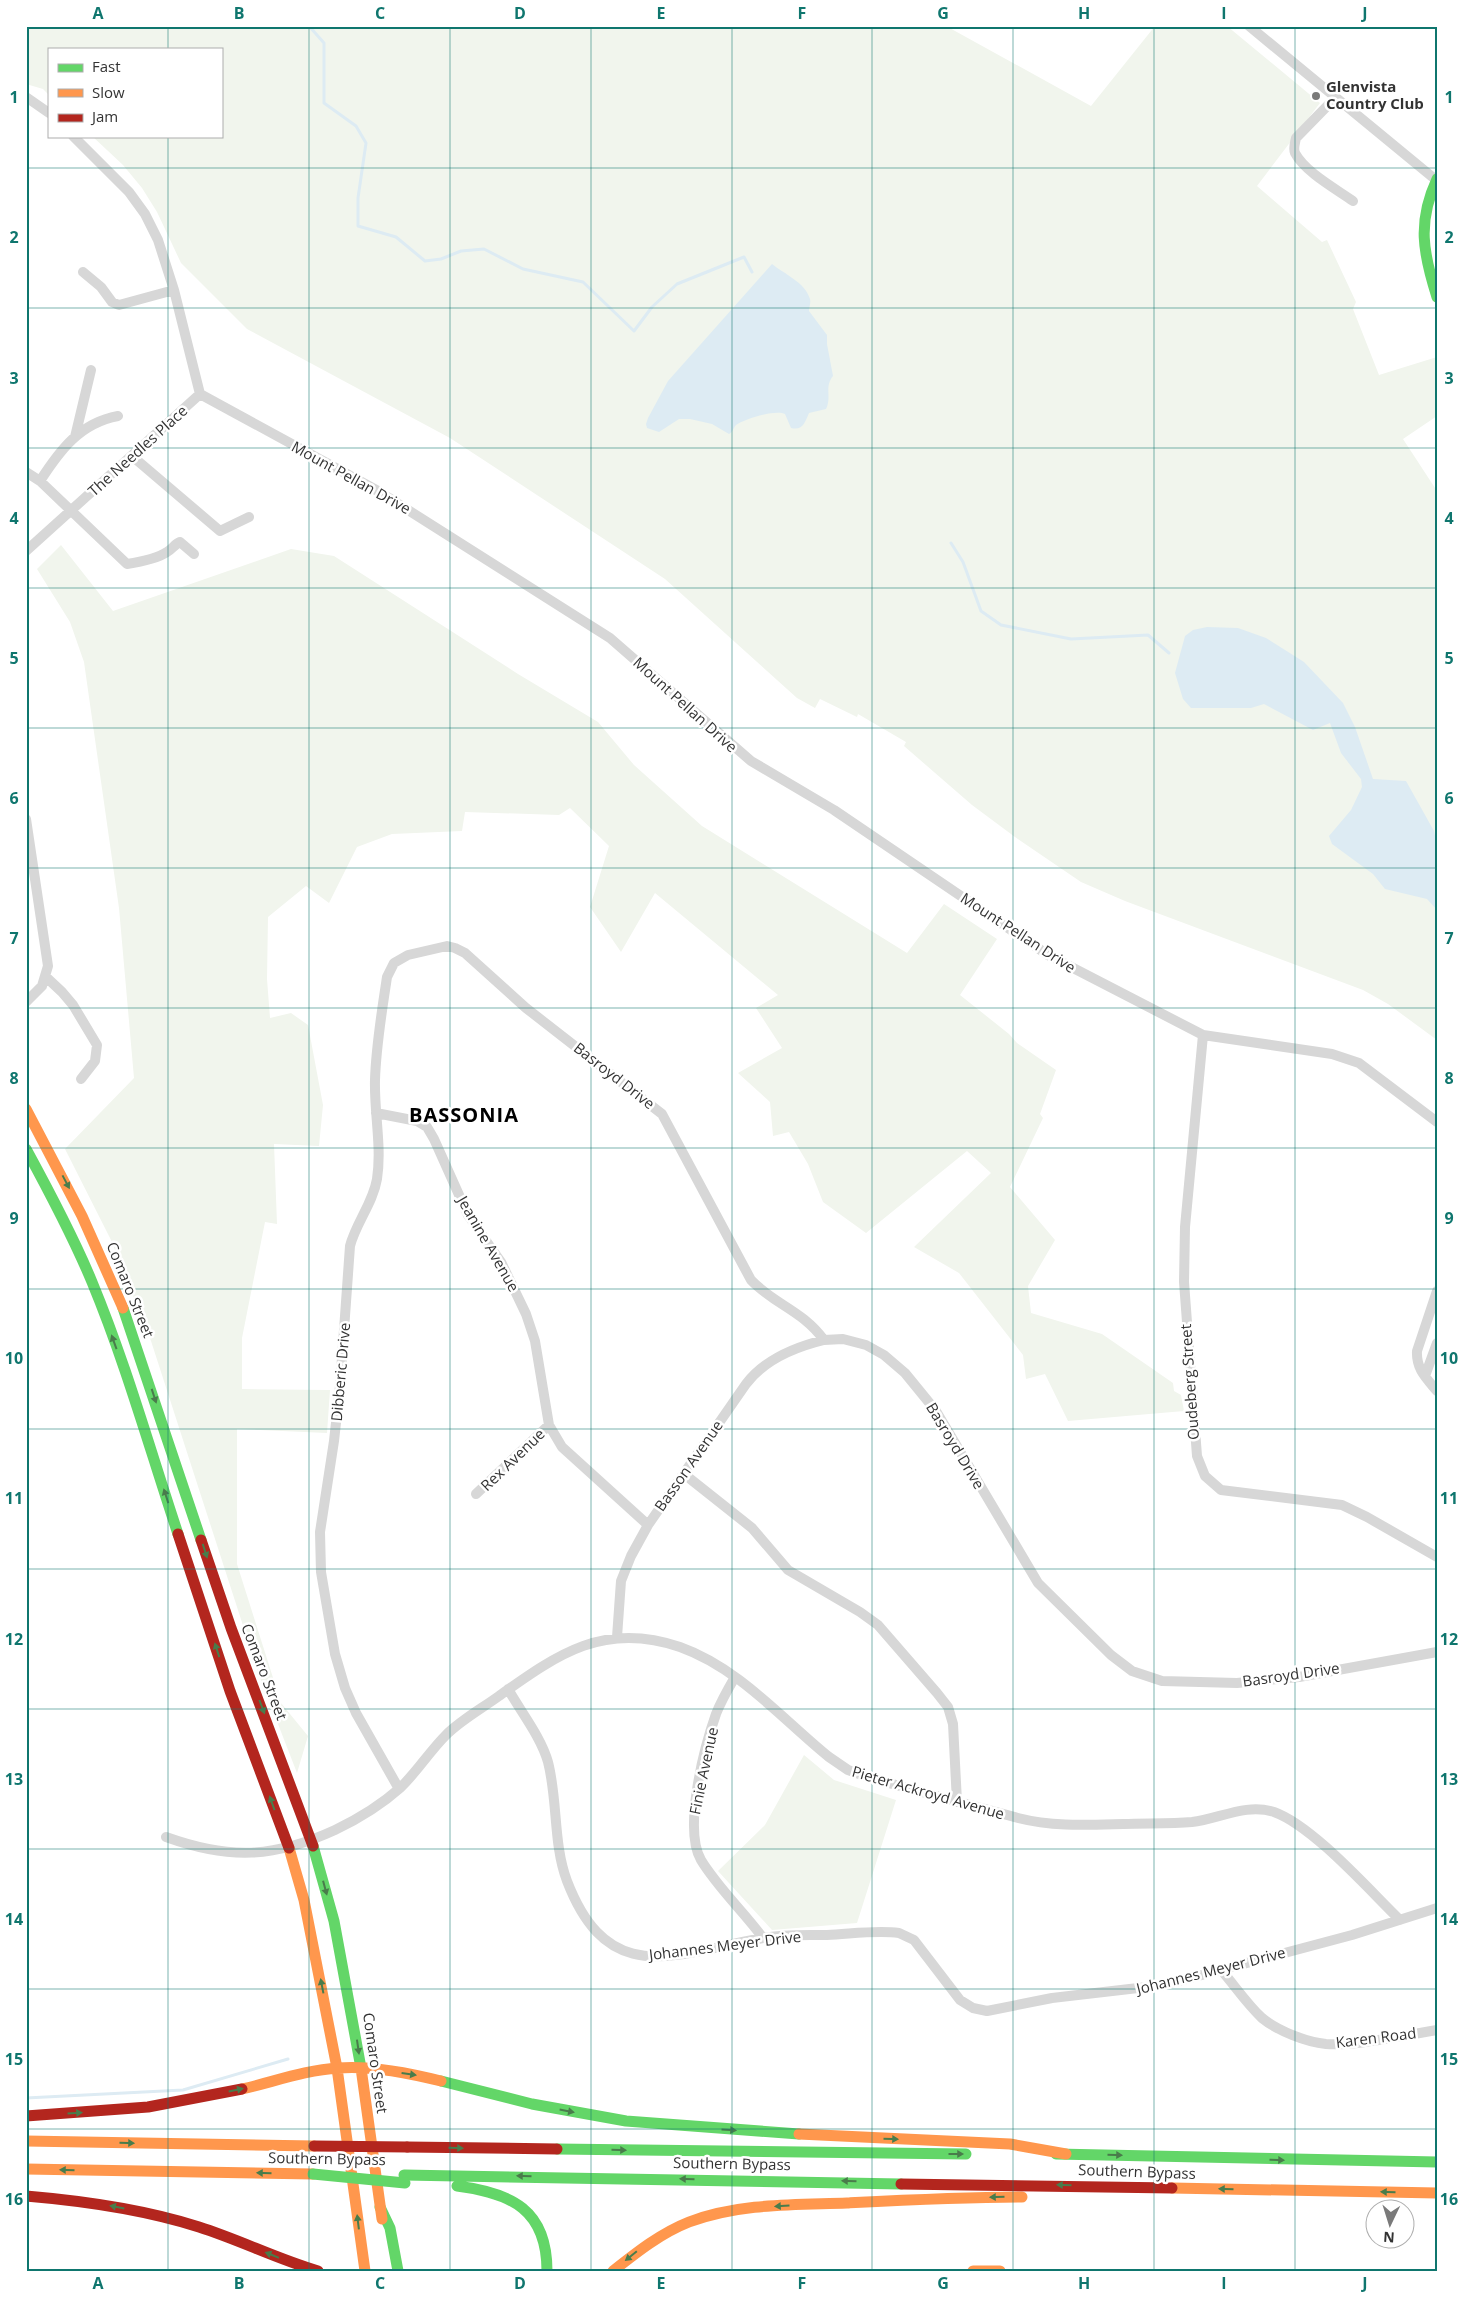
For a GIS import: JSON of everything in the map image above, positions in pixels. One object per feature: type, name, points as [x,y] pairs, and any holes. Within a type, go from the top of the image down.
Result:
[{"type":"main road","points":[[1436,180],[1424,215],[1422,235],[1424,253],[1437,297]]},
{"type":"main road","name":"Comaro Street","points":[[26,1109],[75,1198],[116,1290],[228,1619],[312,1841],[334,1921],[352,2011],[390,2271]]},
{"type":"main road","points":[[26,1149],[66,1223],[92,1282],[115,1342],[230,1691],[289,1848],[306,1907],[337,2068],[365,2271]]},
{"type":"main road","points":[[26,2116],[148,2106],[228,2092],[337,2068],[361,2068],[420,2076],[539,2105],[626,2120],[779,2133],[1010,2144],[1066,2154]]},
{"type":"main road","name":"Southern Bypass","points":[[26,2141],[879,2154],[1066,2154],[1437,2162]]},
{"type":"main road","name":"Southern Bypass","points":[[26,2170],[313,2174],[405,2179],[1113,2186],[1437,2192]]},
{"type":"main road","points":[[405,2179],[489,2190],[510,2198],[525,2209],[538,2225],[546,2244],[547,2271]]},
{"type":"main road","points":[[613,2271],[639,2249],[670,2230],[699,2218],[736,2210],[970,2197],[1085,2198],[1096,2195],[1113,2186]]},
{"type":"main road","points":[[26,2196],[111,2206],[171,2219],[221,2234],[273,2256],[318,2271]]},
{"type":"main road","points":[[380,2207],[390,2228],[398,2271]]},
{"type":"main road","points":[[973,2271],[1000,2271]]},
{"type":"street","points":[[1250,26],[1436,180]]},
{"type":"street","points":[[26,97],[48,112]]},
{"type":"street","points":[[1336,97],[1296,138],[1295,153],[1308,168],[1353,201]]},
{"type":"street","points":[[75,138],[129,192],[145,214],[158,240],[174,290],[200,394]]},
{"type":"street","points":[[83,272],[101,286],[112,302],[119,305],[174,290]]},
{"type":"street","points":[[75,437],[92,370]]},
{"type":"street","name":"The Needles Place","points":[[26,551],[200,394]]},
{"type":"street","name":"Mount Pellan Drive","points":[[200,394],[378,491],[610,638],[751,761],[834,810],[1048,955],[1203,1035],[1347,1058],[1369,1069],[1437,1122]]},
{"type":"street","points":[[40,482],[56,457],[75,437],[97,421],[118,416]]},
{"type":"street","points":[[132,456],[220,531],[249,517]]},
{"type":"street","points":[[26,472],[74,509],[127,564],[161,555],[180,542],[194,554]]},
{"type":"street","points":[[26,819],[48,966],[46,977],[36,994],[26,1002]]},
{"type":"street","name":"Basroyd Drive","points":[[408,955],[447,946],[465,953],[526,1008],[662,1114],[746,1273],[763,1291],[808,1320],[824,1340],[843,1339],[866,1345],[884,1355],[905,1373],[936,1411],[1038,1583],[1111,1655],[1132,1671],[1162,1681],[1237,1683],[1299,1676],[1437,1652]]},
{"type":"street","name":"Dibberic Drive","points":[[399,1789],[356,1713],[345,1688],[334,1645],[319,1552],[323,1508],[334,1441],[340,1386],[350,1246],[356,1228],[373,1194],[377,1177],[377,1047],[387,977],[394,963],[408,955]]},
{"type":"street","points":[[46,977],[73,1005],[97,1045],[96,1061],[81,1080]]},
{"type":"street","name":"Oudeberg Street","points":[[1203,1035],[1184,1258],[1190,1387],[1199,1465],[1210,1483],[1221,1490],[1342,1505],[1437,1557]]},
{"type":"street","name":"Jeanine Avenue","points":[[376,1113],[417,1121],[427,1128],[434,1138],[465,1208],[501,1262],[526,1314],[535,1341],[549,1425],[562,1447],[648,1525]]},
{"type":"street","points":[[1437,1291],[1417,1352],[1418,1368],[1437,1390]]},
{"type":"street","name":"Basson Avenue","points":[[618,1637],[622,1576],[648,1525],[746,1384],[760,1368],[794,1349],[824,1340]]},
{"type":"street","points":[[1425,1376],[1437,1343]]},
{"type":"street","name":"Rex Avenue","points":[[476,1494],[549,1425]]},
{"type":"street","points":[[684,1474],[752,1528],[788,1570],[872,1620],[924,1677],[948,1707],[952,1718],[957,1802]]},
{"type":"street","name":"Pieter Ackroyd Avenue","points":[[166,1837],[224,1852],[245,1853],[289,1848],[312,1841],[362,1816],[399,1789],[450,1731],[508,1689],[568,1652],[605,1639],[618,1637],[679,1647],[735,1676],[822,1752],[848,1770],[1028,1821],[1062,1825],[1182,1822],[1250,1809],[1270,1811],[1283,1816],[1312,1836],[1400,1920]]},
{"type":"street","name":"Finie Avenue","points":[[735,1676],[716,1715],[710,1736],[695,1801],[694,1833],[701,1860],[763,1938]]},
{"type":"street","name":"Johannes Meyer Drive","points":[[508,1689],[545,1754],[549,1770],[561,1863],[581,1912],[591,1927],[623,1950],[636,1956],[650,1958],[694,1953],[763,1938],[871,1933],[904,1934],[918,1945],[960,2000],[973,2008],[986,2011],[1052,1998],[1153,1988],[1222,1971],[1437,1908]]},
{"type":"street","name":"Karen Road","points":[[1222,1971],[1254,2010],[1266,2021],[1312,2041],[1325,2044],[1345,2043],[1437,2030]]},
{"type":"shaded area","name":"Glenvista Country Club","points":[[26,26],[946,26],[1091,106],[1155,26],[1227,26],[1320,103],[1257,186],[1322,242],[1327,240],[1356,302],[1353,309],[1379,375],[1437,357],[1437,416],[1403,439],[1437,491],[1437,1040],[1388,1004],[1363,990],[1125,901],[1081,882],[972,805],[904,746],[906,742],[858,714],[857,717],[820,699],[815,708],[797,698],[665,579],[450,438],[247,329],[181,263],[157,212],[142,188],[123,165],[94,138],[222,138],[222,48],[48,48],[48,94],[43,89],[26,84]]},
{"type":"shaded area","points":[[772,264],[804,288],[810,299],[809,311],[827,335],[833,376],[828,388],[828,405],[826,409],[809,413],[803,425],[795,429],[791,428],[785,414],[781,413],[760,415],[740,423],[729,434],[712,424],[690,419],[679,419],[659,432],[647,428],[648,418],[668,381]]},
{"type":"shaded area","points":[[61,545],[113,611],[291,549],[334,556],[518,674],[598,722],[634,765],[702,826],[907,953],[944,904],[997,939],[960,995],[1009,1034],[1017,1043],[1056,1070],[1040,1114],[1043,1118],[1010,1187],[1055,1240],[1028,1286],[1031,1313],[1102,1334],[1173,1383],[1174,1391],[1181,1395],[1184,1411],[1068,1421],[1045,1374],[1026,1379],[1023,1355],[959,1273],[914,1247],[991,1173],[967,1151],[866,1233],[823,1202],[808,1164],[789,1132],[773,1136],[770,1102],[738,1073],[782,1048],[756,1008],[778,995],[655,893],[621,952],[590,907],[609,846],[570,808],[559,815],[465,812],[462,831],[392,834],[357,847],[329,903],[306,886],[268,917],[267,979],[270,1018],[291,1013],[308,1025],[323,1105],[319,1146],[274,1144],[277,1224],[265,1222],[242,1338],[242,1389],[330,1390],[327,1433],[237,1429],[237,1564],[281,1703],[308,1736],[297,1773],[259,1675],[151,1341],[111,1240],[65,1149],[134,1078],[119,908],[84,662],[70,622],[37,569]]},
{"type":"shaded area","points":[[1207,627],[1238,628],[1266,638],[1304,662],[1343,703],[1355,727],[1373,779],[1406,781],[1434,831],[1437,845],[1437,910],[1427,899],[1385,889],[1373,874],[1332,844],[1329,836],[1351,810],[1362,787],[1361,779],[1341,753],[1330,723],[1313,730],[1264,704],[1251,708],[1191,708],[1183,699],[1175,673],[1185,636],[1193,630]]},
{"type":"shaded area","points":[[804,1755],[834,1780],[896,1800],[857,1923],[772,1930],[718,1871],[765,1825]]},
{"type":"waterway","points":[[309,26],[324,43],[324,103],[356,126],[366,143],[358,198],[358,226],[396,237],[425,261],[441,259],[461,251],[484,249],[523,269],[583,282],[634,331],[652,307],[677,284],[744,257],[752,272]]},
{"type":"waterway","points":[[951,543],[963,562],[981,611],[1001,625],[1071,639],[1148,635],[1169,653]]},
{"type":"waterway","points":[[26,2098],[183,2090],[288,2059]]},
{"type":"traffic: fast","points":[[1437,179],[1427,209],[1424,238],[1428,266],[1437,297]]},
{"type":"traffic: fast","points":[[26,1149],[69,1231],[104,1313],[127,1376],[178,1534]]},
{"type":"traffic: fast","points":[[123,1308],[201,1540]]},
{"type":"traffic: fast","points":[[313,1846],[334,1921],[361,2068]]},
{"type":"traffic: fast","points":[[441,2081],[532,2104],[626,2121],[799,2134]]},
{"type":"traffic: fast","points":[[557,2149],[966,2154]]},
{"type":"traffic: fast","points":[[1056,2154],[1437,2162]]},
{"type":"traffic: fast","points":[[313,2174],[405,2183]]},
{"type":"traffic: fast","points":[[404,2175],[901,2184]]},
{"type":"traffic: fast","points":[[457,2186],[494,2194],[510,2200],[523,2208],[533,2219],[541,2233],[547,2271]]},
{"type":"traffic: fast","points":[[380,2207],[390,2228],[398,2271]]},
{"type":"traffic: slow","points":[[26,1109],[82,1216],[123,1308]]},
{"type":"traffic: slow","points":[[289,1848],[304,1900],[337,2068]]},
{"type":"traffic: slow","points":[[242,2089],[314,2071],[351,2067],[390,2070],[441,2081]]},
{"type":"traffic: slow","points":[[337,2068],[365,2271]]},
{"type":"traffic: slow","points":[[361,2068],[382,2219]]},
{"type":"traffic: slow","points":[[799,2134],[1010,2144],[1066,2154]]},
{"type":"traffic: slow","points":[[26,2141],[314,2146]]},
{"type":"traffic: slow","points":[[26,2169],[313,2174]]},
{"type":"traffic: slow","points":[[1172,2188],[1437,2193]]},
{"type":"traffic: slow","points":[[613,2271],[659,2237],[689,2222],[728,2211],[787,2205],[1022,2197]]},
{"type":"traffic: slow","points":[[973,2271],[1000,2271]]},
{"type":"traffic: jam","points":[[178,1534],[230,1691],[289,1848]]},
{"type":"traffic: jam","points":[[201,1540],[231,1628],[313,1846]]},
{"type":"traffic: jam","points":[[26,2116],[148,2107],[242,2089]]},
{"type":"traffic: jam","points":[[314,2146],[407,2147]]},
{"type":"traffic: jam","points":[[407,2147],[557,2149]]},
{"type":"traffic: jam","points":[[901,2184],[1172,2188]]},
{"type":"traffic: jam","points":[[26,2196],[70,2200],[157,2215],[214,2232],[318,2271]]},
{"type":"place","name":"Glenvista Country Club","points":[[1316,96]]},
{"type":"district","name":"BASSONIA","points":[[464,1115]]}]
